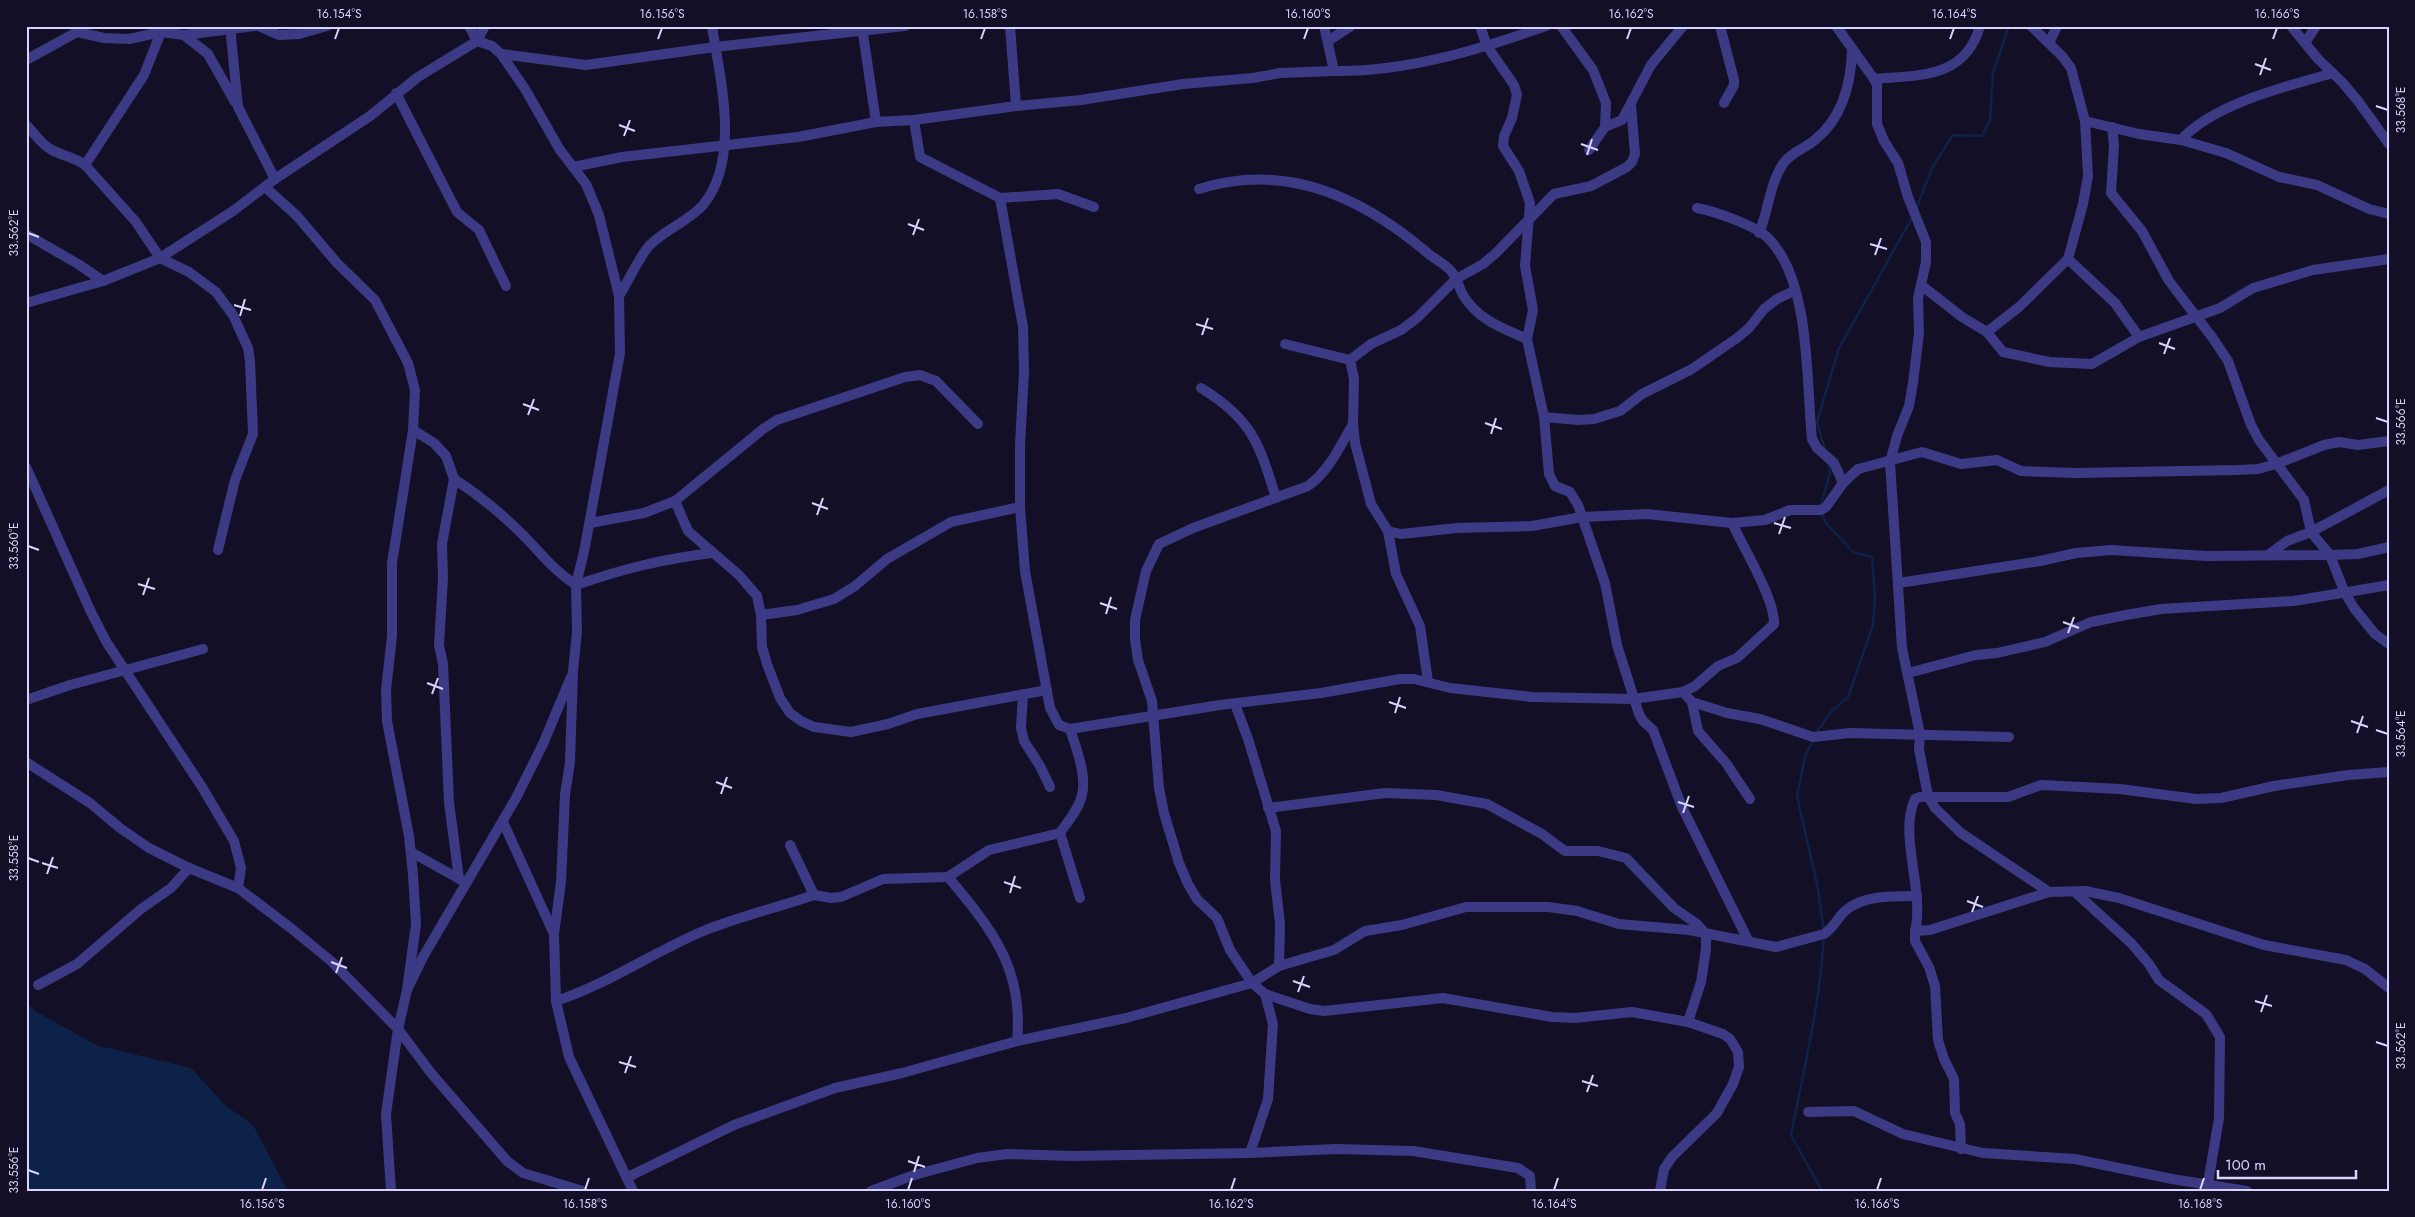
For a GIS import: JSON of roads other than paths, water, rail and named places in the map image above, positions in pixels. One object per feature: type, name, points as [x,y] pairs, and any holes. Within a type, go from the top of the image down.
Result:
[{"type":"street","points":[[67,26],[80,33],[104,38],[129,39],[162,32],[184,35],[256,26],[279,35],[299,34],[327,26]]},
{"type":"street","points":[[26,60],[94,26]]},
{"type":"street","points":[[469,26],[478,41],[492,46],[501,54],[525,89],[560,150],[586,184],[599,215],[619,296],[620,353],[590,522],[576,585],[578,632],[573,671],[570,762],[565,795],[561,882],[554,934],[556,1001],[568,1057],[628,1177],[633,1191]]},
{"type":"street","points":[[26,303],[103,281],[160,258],[233,211],[275,179],[370,116],[418,77],[478,41],[484,26]]},
{"type":"street","points":[[619,296],[649,244],[703,204],[716,177],[725,147],[725,110],[712,26]]},
{"type":"street","points":[[501,54],[586,65],[862,29],[905,26]]},
{"type":"street","points":[[1010,26],[1016,106]]},
{"type":"street","points":[[1324,26],[1334,72]]},
{"type":"street","points":[[1328,41],[1351,26]]},
{"type":"street","points":[[1480,26],[1487,46],[1514,85],[1517,95],[1512,118],[1504,136],[1503,146],[1519,171],[1530,203],[1527,219],[1526,266],[1533,310],[1527,339],[1544,417],[1549,474],[1555,486],[1574,496],[1606,583],[1617,645],[1633,699],[1643,721],[1653,730],[1682,807],[1731,910],[1748,940]]},
{"type":"street","points":[[573,166],[622,157],[725,147],[798,137],[876,122],[914,120],[1016,106],[1081,100],[1280,72],[1361,72],[1393,68],[1487,46],[1546,26]]},
{"type":"street","points":[[1561,26],[1599,82],[1606,103],[1605,126],[1588,150]]},
{"type":"street","points":[[1605,126],[1622,120],[1652,65],[1683,26]]},
{"type":"street","points":[[1720,26],[1734,80],[1734,85],[1724,103]]},
{"type":"street","points":[[1836,26],[1877,85],[1877,124],[1898,163],[1908,197],[1926,242],[1926,262],[1921,285],[1913,383],[1909,406],[1897,436],[1890,462],[1902,648],[1920,734],[1919,749],[1928,796],[1935,808],[1961,833],[2049,892]]},
{"type":"street","points":[[1874,79],[1932,75],[1951,66],[1966,55],[1980,26]]},
{"type":"street","points":[[1987,332],[2019,307],[2068,259],[2083,204],[2088,176],[2085,121],[2071,68],[2062,56],[2031,26]]},
{"type":"street","points":[[2049,43],[2057,26]]},
{"type":"street","points":[[2291,26],[2318,59],[2358,101],[2389,144]]},
{"type":"street","points":[[2305,43],[2316,26]]},
{"type":"street","points":[[230,28],[238,107]]},
{"type":"street","points":[[862,29],[876,122]]},
{"type":"street","points":[[85,165],[144,75],[162,32]]},
{"type":"street","points":[[184,35],[208,54],[275,179]]},
{"type":"street","points":[[1759,233],[1772,187],[1784,162],[1794,153],[1816,140],[1830,126],[1842,106],[1852,68],[1852,50]]},
{"type":"street","points":[[2181,140],[2191,129],[2246,101],[2283,87],[2333,73]]},
{"type":"street","points":[[396,93],[457,212],[479,230],[506,286]]},
{"type":"street","points":[[1350,360],[1371,344],[1401,330],[1417,318],[1456,278],[1483,264],[1495,254],[1527,219],[1554,194],[1591,186],[1620,172],[1632,162],[1635,140],[1631,105]]},
{"type":"street","points":[[914,120],[920,157],[924,161],[1000,198],[1058,194],[1094,207]]},
{"type":"street","points":[[2085,121],[2181,140],[2226,153],[2279,177],[2317,185],[2369,209],[2389,214]]},
{"type":"street","points":[[26,124],[44,145],[52,151],[68,155],[85,165],[131,216],[160,258],[189,272],[216,292],[233,316],[242,333],[250,361],[253,434],[235,480],[218,550]]},
{"type":"street","points":[[2112,127],[2114,145],[2112,193],[2142,230],[2169,281],[2228,361],[2251,425],[2276,464],[2304,500],[2311,532],[2330,555],[2344,591],[2354,608],[2376,634],[2389,644]]},
{"type":"street","points":[[1199,189],[1228,183],[1276,179],[1304,184],[1367,209],[1410,238],[1451,271],[1463,294],[1483,319],[1527,339]]},
{"type":"street","points":[[265,187],[297,216],[337,262],[376,300],[408,363],[412,377],[415,409],[392,563],[392,636],[386,690],[390,738],[411,852],[416,924],[386,1114],[391,1191]]},
{"type":"street","points":[[1000,198],[1023,327],[1024,372],[1020,444],[1020,507],[1025,571],[1047,690],[1055,720],[1059,725],[1070,729],[1154,718],[1400,679],[1428,682],[1450,688],[1532,697],[1633,699],[1683,692],[1694,686],[1718,666],[1737,658],[1774,624],[1774,616],[1764,589],[1732,522]]},
{"type":"street","points":[[1697,208],[1722,214],[1770,240],[1788,270],[1808,358],[1812,439],[1816,448],[1834,463],[1843,483]]},
{"type":"street","points":[[26,234],[103,281]]},
{"type":"street","points":[[2068,259],[2115,303],[2139,337]]},
{"type":"street","points":[[1921,285],[1962,317],[1987,332],[2003,352],[2049,362],[2087,365],[2109,356],[2139,337],[2220,308],[2253,288],[2313,270],[2389,259]]},
{"type":"street","points":[[1544,417],[1578,420],[1594,419],[1620,411],[1642,394],[1692,369],[1737,338],[1750,328],[1764,309],[1777,299],[1794,291]]},
{"type":"street","points":[[1285,344],[1350,360]]},
{"type":"street","points":[[1350,360],[1354,379],[1353,424],[1371,504],[1388,531],[1398,581],[1420,626],[1428,682]]},
{"type":"street","points":[[590,522],[644,512],[675,501],[763,429],[777,420],[905,377],[920,375],[936,381],[978,424]]},
{"type":"street","points":[[1201,388],[1234,411],[1246,424],[1262,452],[1276,498]]},
{"type":"street","points":[[1353,424],[1331,461],[1315,481],[1276,498],[1193,528],[1159,544],[1155,548],[1139,603],[1135,639],[1138,660],[1152,701],[1159,788],[1179,863],[1197,898],[1217,918],[1230,950],[1252,983],[1265,994],[1310,1009],[1324,1011],[1443,998],[1552,1017],[1575,1018],[1626,1012],[1688,1022],[1730,1039],[1738,1052],[1739,1067],[1734,1084],[1717,1112],[1672,1157],[1664,1169],[1660,1191]]},
{"type":"street","points":[[413,430],[434,443],[446,456],[454,479],[442,544],[443,578],[439,644],[443,664],[449,802],[463,881]]},
{"type":"street","points":[[1388,531],[1401,534],[1457,528],[1532,526],[1582,517],[1656,514],[1732,522],[1764,520],[1800,508],[1821,510],[1826,507],[1843,483],[1858,469],[1922,452],[1961,464],[1992,460],[2021,471],[2076,473],[2238,470],[2258,469],[2324,445],[2339,442],[2358,445],[2389,441]]},
{"type":"street","points":[[26,467],[91,612],[107,643],[224,822],[239,856],[241,868],[238,888]]},
{"type":"street","points":[[454,479],[484,499],[522,534],[556,572],[576,585]]},
{"type":"street","points":[[2268,555],[2287,541],[2311,532],[2389,490]]},
{"type":"street","points":[[675,501],[688,531],[750,586],[757,596],[761,615],[762,647],[780,698],[790,713],[801,721],[814,727],[852,732],[888,724],[917,714],[1047,690]]},
{"type":"street","points":[[761,615],[796,610],[834,599],[855,586],[887,559],[951,522],[1020,507]]},
{"type":"street","points":[[1899,583],[1939,578],[2076,553],[2111,550],[2206,556],[2358,554],[2389,548]]},
{"type":"street","points":[[576,585],[625,568],[665,558],[712,553]]},
{"type":"street","points":[[1908,674],[1976,655],[1997,653],[2046,642],[2091,622],[2126,615],[2161,609],[2294,601],[2344,591],[2389,585]]},
{"type":"street","points":[[26,700],[70,685],[203,650]]},
{"type":"street","points":[[407,990],[463,881],[503,822],[543,744],[573,671]]},
{"type":"street","points":[[1683,692],[1692,702],[1698,731],[1726,763],[1750,800]]},
{"type":"street","points":[[1022,694],[1021,728],[1024,741],[1040,766],[1050,787]]},
{"type":"street","points":[[1692,702],[1727,713],[1760,719],[1813,738],[1842,733],[2009,737]]},
{"type":"street","points":[[1235,704],[1248,739],[1276,838],[1275,880],[1280,924],[1279,966]]},
{"type":"street","points":[[556,1001],[587,991],[620,971],[701,932],[733,920],[814,895],[831,898],[841,897],[883,879],[948,877],[989,850],[1060,833],[1076,809],[1084,782],[1070,729]]},
{"type":"street","points":[[26,762],[90,803],[120,828],[149,848],[238,888],[330,961],[398,1029],[431,1073],[507,1161],[523,1173],[583,1191]]},
{"type":"street","points":[[1961,1149],[1960,1124],[1955,1114],[1954,1079],[1944,1059],[1938,1040],[1935,986],[1929,967],[1916,941],[1915,931],[1918,911],[1910,815],[1915,799],[1928,796],[2008,797],[2041,784],[2120,789],[2196,799],[2221,798],[2274,786],[2348,775],[2389,772]]},
{"type":"street","points":[[1268,808],[1385,793],[1436,795],[1487,804],[1542,834],[1565,851],[1598,851],[1626,858],[1674,908],[1697,924],[1706,934],[1706,949],[1701,982],[1688,1022]]},
{"type":"street","points":[[503,822],[554,934]]},
{"type":"street","points":[[1060,833],[1080,898]]},
{"type":"street","points":[[790,845],[814,895]]},
{"type":"street","points":[[411,852],[463,881]]},
{"type":"street","points":[[38,985],[77,964],[141,909],[171,888],[190,868]]},
{"type":"street","points":[[948,877],[973,907],[1009,964],[1018,1000],[1017,1041]]},
{"type":"street","points":[[1915,931],[1947,925],[2049,892],[2075,892],[2119,898],[2264,945],[2346,960],[2365,969],[2389,988]]},
{"type":"street","points":[[2075,892],[2131,943],[2160,980],[2184,1000],[2206,1014],[2214,1024],[2220,1037],[2219,1118],[2208,1183]]},
{"type":"street","points":[[628,1177],[694,1143],[797,1100],[835,1088],[902,1073],[1017,1041],[1126,1018],[1252,983],[1279,966],[1334,950],[1364,931],[1402,925],[1466,907],[1548,907],[1577,911],[1619,924],[1689,930],[1782,946],[1824,934],[1831,929],[1850,907],[1871,899],[1917,896]]},
{"type":"street","points":[[1250,1154],[1268,1098],[1273,1024],[1265,994]]},
{"type":"street","points":[[1808,1112],[1854,1112],[1903,1134],[1983,1153],[2075,1159],[2172,1179],[2208,1183],[2247,1191]]},
{"type":"street","points":[[871,1191],[923,1172],[977,1158],[1007,1154],[1072,1156],[1250,1154],[1336,1149],[1413,1151],[1518,1168],[1530,1176],[1531,1191]]},
{"type":"water","points":[[26,1003],[37,1012],[96,1045],[191,1068],[225,1105],[253,1125],[288,1191],[26,1191]]},
{"type":"waterway","points":[[1916,209],[1933,166],[1953,135],[1982,136],[1990,120],[1993,73],[2009,26]]},
{"type":"waterway","points":[[1825,450],[1817,422],[1839,348],[1913,216]]},
{"type":"waterway","points":[[1820,508],[1830,473],[1828,462]]},
{"type":"waterway","points":[[1815,734],[1832,711],[1848,697],[1873,625],[1875,598],[1872,557],[1853,552],[1826,523],[1822,513]]},
{"type":"waterway","points":[[1813,739],[1805,757],[1797,796],[1817,884],[1824,931]]},
{"type":"waterway","points":[[1822,1191],[1791,1135],[1815,1011],[1824,936]]}]
